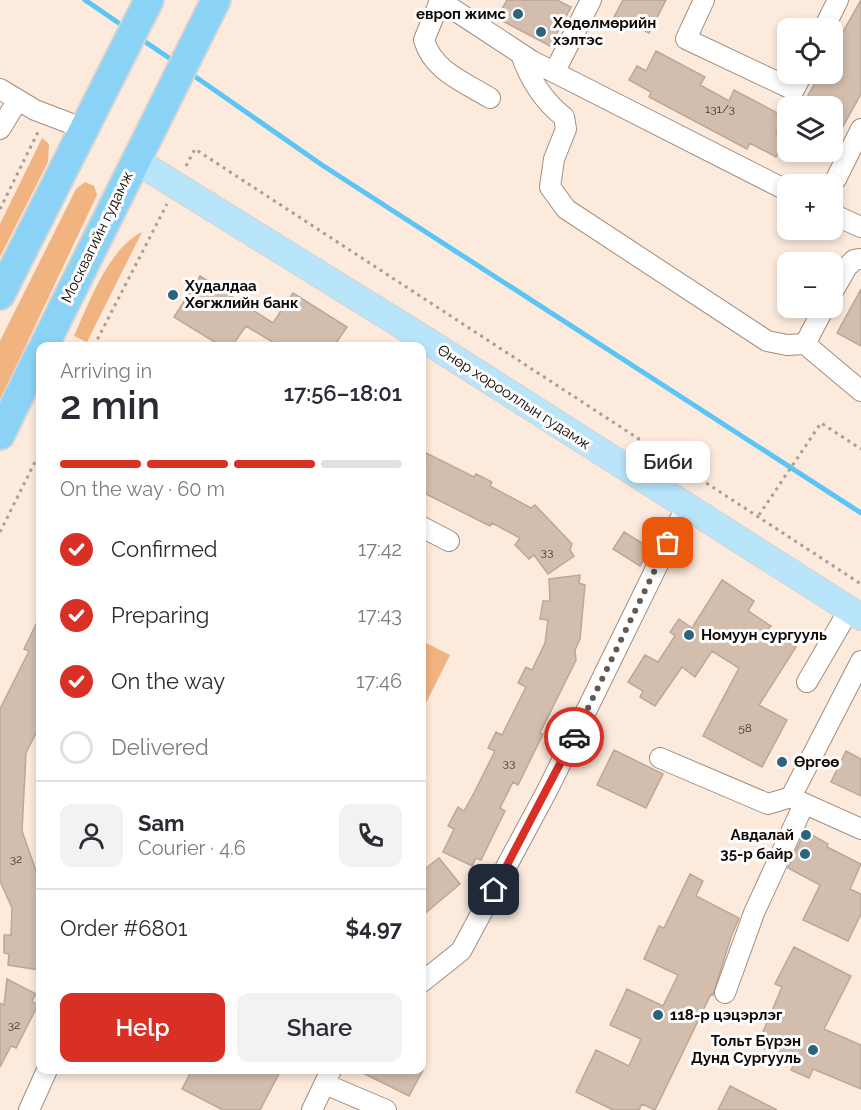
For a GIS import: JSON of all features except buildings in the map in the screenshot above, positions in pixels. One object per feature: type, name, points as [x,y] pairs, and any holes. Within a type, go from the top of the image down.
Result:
[{"type":"highway","points":[[0,295],[148,0]]},
{"type":"highway","name":"Москвагийн гудамж","points":[[46,342],[213,4]]},
{"type":"highway","points":[[0,435],[36,361]]},
{"type":"main road","name":"Өнөр хорооллын гудамж","points":[[135,160],[420,342]]},
{"type":"main road","name":"Өнөр хорооллын гудамж","points":[[426,345],[855,614]]},
{"type":"street","points":[[490,98],[438,67],[428,53],[423,40],[440,0],[521,54],[777,185]]},
{"type":"street","points":[[555,71],[591,0]]},
{"type":"street","points":[[704,0],[686,39],[777,82]]},
{"type":"street","points":[[829,18],[838,0]]},
{"type":"street","points":[[521,54],[536,86],[552,108],[564,117],[566,129],[554,159],[550,187],[566,209],[767,341],[787,345],[805,344],[861,391]]},
{"type":"street","points":[[781,84],[794,90],[797,84]]},
{"type":"street","points":[[0,89],[46,114],[85,129]]},
{"type":"street","points":[[0,129],[18,100]]},
{"type":"street","points":[[839,174],[861,129]]},
{"type":"street","points":[[843,219],[861,227]]},
{"type":"street","points":[[843,274],[854,260],[861,260]]},
{"type":"street","points":[[805,344],[819,318]]},
{"type":"street","points":[[426,979],[461,951],[548,789],[686,507]]},
{"type":"street","points":[[426,529],[449,541]]},
{"type":"street","points":[[807,682],[855,614]]},
{"type":"street","points":[[725,993],[797,800],[861,661]]},
{"type":"street","points":[[660,758],[768,804],[797,800],[861,829]]},
{"type":"street","points":[[29,1110],[44,1074]]},
{"type":"street","points":[[312,1110],[328,1077],[386,1110]]},
{"type":"path","points":[[0,209],[46,114]]},
{"type":"path","points":[[96,342],[195,149],[759,515],[861,584]]},
{"type":"path","points":[[759,515],[821,423],[861,449]]},
{"type":"path","points":[[0,532],[36,460]]},
{"type":"shaded area","points":[[42,138],[49,144],[48,162],[0,257],[0,224]]},
{"type":"shaded area","points":[[85,182],[94,186],[97,195],[0,400],[0,341],[76,189]]},
{"type":"shaded area","points":[[142,232],[87,342],[74,336],[109,264],[130,240]]},
{"type":"shaded area","points":[[426,643],[450,655],[426,703]]},
{"type":"waterway","points":[[85,0],[126,28]]},
{"type":"waterway","points":[[138,37],[175,62]]},
{"type":"waterway","points":[[190,73],[322,165],[861,513]]},
{"type":"way so far","points":[[574,737],[668,543]]},
{"type":"place","name":"европ жимс","points":[[518,14]]},
{"type":"place","name":"Хөдөлмөрийн хэлтэс","points":[[541,32]]},
{"type":"place","name":"Худалдаа Хөгжлийн банк","points":[[173,295]]},
{"type":"place","name":"Биби","points":[[668,543]]},
{"type":"place","name":"Номуун сургууль","points":[[689,635]]},
{"type":"place","name":"Өргөө","points":[[782,762]]},
{"type":"place","name":"Авдалай","points":[[806,835]]},
{"type":"place","name":"35-р байр","points":[[805,854]]},
{"type":"place","name":"118-р цэцэрлэг","points":[[658,1015]]},
{"type":"place","name":"Тольт Бүрэн Дунд Сургууль","points":[[813,1050]]},
{"type":"route","points":[[494,890],[574,737]]}]
